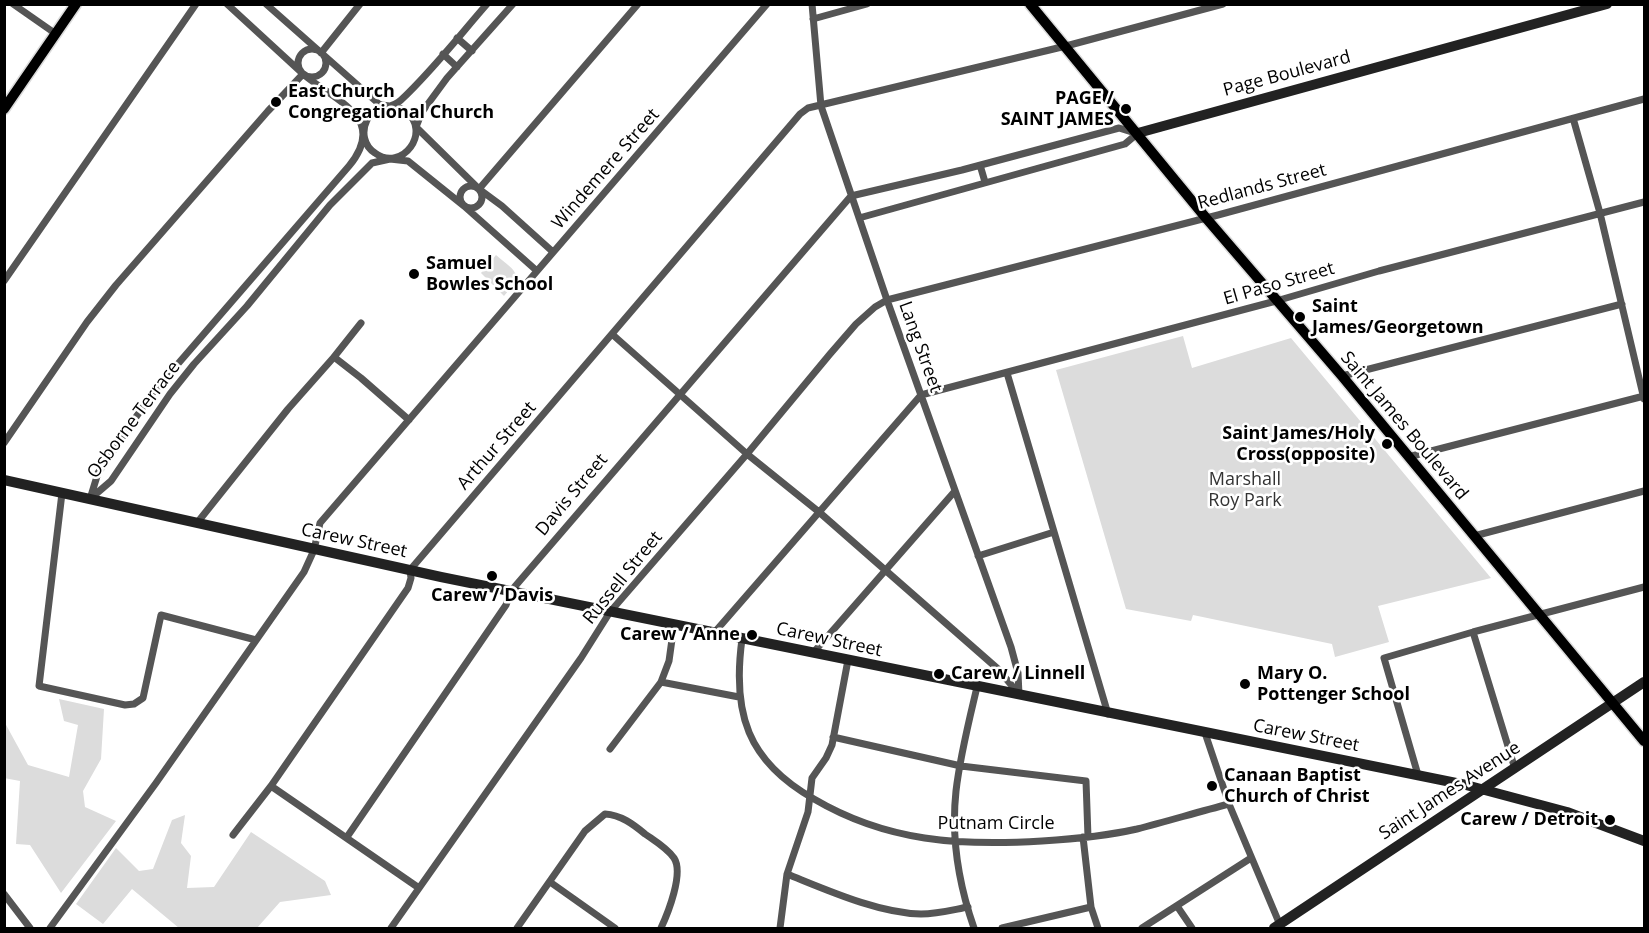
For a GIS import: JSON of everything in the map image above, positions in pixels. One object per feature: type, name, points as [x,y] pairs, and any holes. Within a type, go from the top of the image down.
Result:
[{"type":"main road","points":[[4,109],[76,4]]},
{"type":"main road","points":[[1030,4],[1138,134]]},
{"type":"main road","name":"Saint James Boulevard","points":[[1138,134],[1644,741]]},
{"type":"street","points":[[13,4],[56,34]]},
{"type":"street","points":[[4,281],[196,4]]},
{"type":"street","points":[[227,4],[303,74],[352,111],[360,122],[368,146],[375,154],[408,161],[464,206],[537,271]]},
{"type":"street","points":[[266,4],[379,104],[396,106],[405,111],[412,118],[416,127],[479,189],[502,206],[553,252]]},
{"type":"street","points":[[321,53],[360,4]]},
{"type":"street","points":[[364,136],[370,115],[377,109],[398,103],[487,4]]},
{"type":"street","points":[[479,189],[638,4]]},
{"type":"street","name":"Windemere Street","points":[[50,928],[304,572],[314,550],[320,523],[767,4]]},
{"type":"street","name":"Lang Street","points":[[812,4],[821,106],[887,300],[1011,647],[1018,673],[1019,695]]},
{"type":"street","points":[[813,19],[867,4]]},
{"type":"street","name":"Arthur Street","points":[[233,835],[271,786],[408,588],[411,578],[410,570],[800,114],[808,108],[1066,46],[1223,4]]},
{"type":"street","name":"Page Boulevard","points":[[1138,134],[1607,4]]},
{"type":"street","points":[[390,159],[401,156],[410,149],[416,139],[416,127],[422,112],[432,96],[510,6]]},
{"type":"street","points":[[457,38],[472,51]]},
{"type":"street","points":[[312,49],[321,53],[326,61],[321,74],[312,77],[303,74],[297,66],[297,61],[303,52],[312,49]]},
{"type":"street","points":[[443,54],[457,67]]},
{"type":"street","points":[[4,443],[87,322],[116,285],[303,74]]},
{"type":"street","name":"Redlands Street","points":[[887,300],[1206,218],[1644,99]]},
{"type":"street","points":[[1408,457],[1644,398],[1600,213],[1573,118]]},
{"type":"street","points":[[851,196],[1119,129],[1138,134]]},
{"type":"street","points":[[859,218],[1125,144],[1138,134]]},
{"type":"street","name":"Osborne Terrace","points":[[90,499],[98,473],[151,395],[344,172],[358,153],[364,136]]},
{"type":"street","name":"Osborne Terrace","points":[[90,499],[111,481],[160,408],[194,364],[247,306],[330,205],[372,163],[390,159]]},
{"type":"street","points":[[980,165],[985,182]]},
{"type":"street","points":[[471,186],[479,189],[483,198],[478,207],[473,209],[464,206],[460,198],[463,190],[471,186]]},
{"type":"street","name":"Davis Street","points":[[347,837],[506,605],[511,591],[851,196]]},
{"type":"street","name":"El Paso Street","points":[[921,395],[1644,202]]},
{"type":"street","name":"Russell Street","points":[[391,928],[581,658],[610,612],[856,324],[875,307],[887,300]]},
{"type":"street","points":[[1342,376],[1622,304]]},
{"type":"street","points":[[197,523],[288,408],[361,323]]},
{"type":"street","points":[[613,335],[747,454],[819,512],[998,669],[1019,695]]},
{"type":"street","points":[[334,357],[409,420]]},
{"type":"street","points":[[1007,373],[1108,714]]},
{"type":"street","points":[[714,633],[921,395]]},
{"type":"street","name":"Carew Street","points":[[4,480],[314,550],[610,612],[1418,775],[1567,812],[1644,842]]},
{"type":"street","points":[[1474,536],[1644,490]]},
{"type":"street","points":[[813,653],[955,491]]},
{"type":"street","points":[[62,493],[39,686],[124,705],[135,704],[143,698],[161,615],[256,640]]},
{"type":"street","points":[[978,556],[1054,532]]},
{"type":"street","points":[[1418,775],[1384,658],[1644,587]]},
{"type":"street","points":[[610,749],[662,682],[669,661],[674,625]]},
{"type":"street","points":[[1473,632],[1515,769]]},
{"type":"street","name":"Putnam Circle","points":[[742,639],[738,666],[739,697],[746,724],[761,755],[785,782],[845,816],[872,827],[900,835],[956,842],[1007,842],[1085,837],[1135,829],[1229,804]]},
{"type":"street","points":[[780,928],[787,874],[808,812],[812,778],[830,752],[848,660]]},
{"type":"street","points":[[662,682],[739,697]]},
{"type":"street","name":"Saint James Avenue","points":[[1277,927],[1644,682]]},
{"type":"street","points":[[974,928],[961,883],[956,842],[956,792],[977,687]]},
{"type":"street","points":[[1205,733],[1229,804],[1277,927]]},
{"type":"street","points":[[833,737],[961,766],[1086,781],[1085,837],[1091,907],[1098,928]]},
{"type":"street","points":[[271,786],[419,888]]},
{"type":"street","points":[[517,928],[585,831],[605,814],[612,814],[627,820],[669,852],[676,861],[678,874],[668,914],[661,928]]},
{"type":"street","points":[[1142,928],[1251,858]]},
{"type":"street","points":[[787,874],[854,899],[902,912],[935,914],[968,907]]},
{"type":"street","points":[[550,882],[615,928]]},
{"type":"street","points":[[4,894],[30,928]]},
{"type":"street","points":[[1177,906],[1192,928]]},
{"type":"street","points":[[1002,928],[1091,907]]},
{"type":"green space","points":[[496,255],[513,270],[516,278],[504,296],[481,273]]},
{"type":"green space","name":"Marshall Roy Park","points":[[1183,336],[1192,368],[1291,338],[1491,578],[1378,606],[1389,642],[1335,657],[1332,644],[1193,615],[1191,621],[1126,609],[1056,370]]},
{"type":"green space","points":[[59,699],[104,709],[101,759],[83,791],[85,807],[116,821],[61,893],[30,845],[16,844],[20,781],[4,778],[5,723],[28,765],[69,777],[78,725],[64,721]]},
{"type":"green space","points":[[185,815],[181,843],[191,856],[187,888],[214,887],[251,832],[325,881],[331,895],[280,902],[257,928],[179,928],[132,889],[103,924],[76,904],[116,848],[139,871],[153,869],[172,820]]},
{"type":"place","name":"East Church Congregational Church","points":[[276,102]]},
{"type":"place","name":"PAGE / SAINT JAMES","points":[[1126,109]]},
{"type":"place","name":"Samuel Bowles School","points":[[414,274]]},
{"type":"place","name":"Saint James/Georgetown","points":[[1300,317]]},
{"type":"place","name":"Saint James/Holy Cross(opposite)","points":[[1387,444]]},
{"type":"place","name":"Carew / Davis","points":[[492,576]]},
{"type":"place","name":"Carew / Anne","points":[[752,635]]},
{"type":"place","name":"Carew / Linnell","points":[[939,674]]},
{"type":"place","name":"Mary O. Pottenger School","points":[[1245,684]]},
{"type":"place","name":"Canaan Baptist Church of Christ","points":[[1212,786]]},
{"type":"place","name":"Carew / Detroit","points":[[1610,820]]}]
